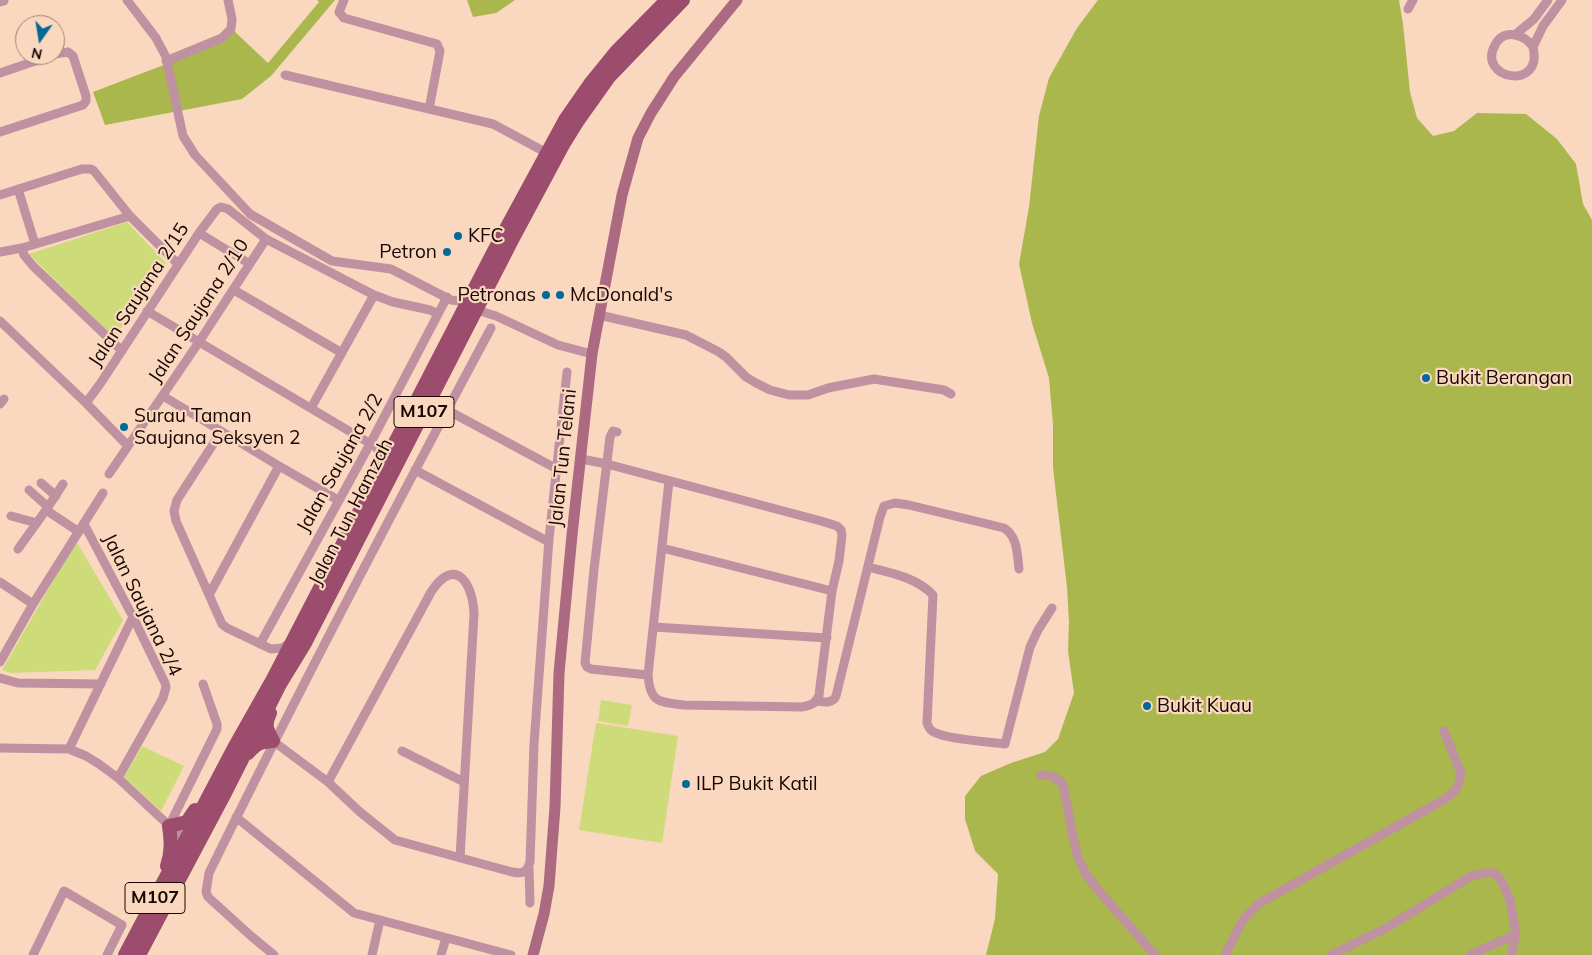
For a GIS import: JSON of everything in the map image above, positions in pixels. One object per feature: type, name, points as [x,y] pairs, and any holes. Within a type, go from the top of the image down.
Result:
[{"type":"main road","name":"Jalan Tun Hamzah","points":[[138,955],[228,759],[277,670],[470,296],[565,120],[590,84],[616,52],[667,0]]},
{"type":"main road","name":"Jalan Tun Hamzah","points":[[125,955],[144,919],[191,843],[225,793],[280,684],[305,644],[522,221],[577,122],[620,64],[683,0]]},
{"type":"main road","points":[[225,793],[248,752],[257,744],[274,741],[265,724],[267,717],[305,644]]},
{"type":"main road","points":[[144,919],[169,861],[171,840],[169,826],[187,822],[228,759]]},
{"type":"street","points":[[127,0],[156,38],[166,61],[183,136],[195,155],[250,214],[332,261],[391,269],[449,298],[461,301],[470,296]]},
{"type":"street","points":[[166,61],[222,38],[231,29],[232,18],[228,0]]},
{"type":"street","points":[[344,0],[339,12],[344,18],[437,44],[440,52],[429,110]]},
{"type":"street","name":"Jalan Tun Telani","points":[[533,955],[549,886],[560,673],[592,354],[622,195],[638,138],[652,112],[674,77],[737,0]]},
{"type":"street","points":[[1516,34],[1534,19],[1548,0]]},
{"type":"street","points":[[1533,47],[1543,26],[1562,0]]},
{"type":"street","points":[[1516,34],[1523,36],[1533,47],[1534,61],[1525,73],[1512,77],[1500,72],[1492,61],[1493,48],[1497,42],[1508,35],[1516,34]]},
{"type":"street","points":[[0,132],[82,105],[86,102],[86,96],[73,56],[68,52],[65,53]]},
{"type":"street","points":[[0,72],[22,65]]},
{"type":"street","points":[[285,76],[493,124],[547,153]]},
{"type":"street","points":[[0,195],[82,169],[91,169],[130,216],[178,264]]},
{"type":"street","points":[[18,189],[35,244]]},
{"type":"street","points":[[231,194],[224,208],[266,239],[374,295],[393,302],[430,310],[438,314]]},
{"type":"street","name":"Jalan Saujana 2/15","points":[[86,403],[199,233],[217,209],[224,208]]},
{"type":"street","points":[[0,252],[22,248],[130,216]]},
{"type":"street","points":[[199,233],[250,264]]},
{"type":"street","name":"Jalan Saujana 2/10","points":[[109,474],[200,342],[266,239]]},
{"type":"street","points":[[22,248],[24,255],[32,266],[122,351]]},
{"type":"street","points":[[234,290],[342,353]]},
{"type":"street","points":[[312,408],[374,295]]},
{"type":"street","points":[[449,298],[456,309],[458,320]]},
{"type":"street","name":"Jalan Saujana 2/2","points":[[260,644],[338,500],[373,445],[438,314],[449,298]]},
{"type":"street","points":[[476,310],[496,316],[558,345],[592,354]]},
{"type":"street","points":[[147,311],[373,445],[386,447],[395,442]]},
{"type":"street","points":[[599,314],[686,335],[726,357],[756,384],[789,395],[808,395],[856,381],[874,379],[944,390],[952,394]]},
{"type":"street","points":[[0,321],[128,446]]},
{"type":"street","points":[[274,955],[208,897],[206,892],[208,873],[414,470],[491,328]]},
{"type":"street","points":[[530,903],[529,868],[534,744],[549,542],[567,372]]},
{"type":"street","points":[[163,396],[338,500]]},
{"type":"street","points":[[447,410],[557,469]]},
{"type":"street","points":[[221,432],[177,500],[174,511],[176,521],[222,624],[271,649],[282,648],[291,643]]},
{"type":"street","points":[[617,432],[612,432],[607,464],[585,663],[591,669],[648,675]]},
{"type":"street","points":[[373,445],[381,456],[382,467]]},
{"type":"street","points":[[581,459],[607,464],[837,526],[842,535],[839,561],[832,591],[817,701]]},
{"type":"street","points":[[209,595],[279,466]]},
{"type":"street","points":[[414,470],[549,542]]},
{"type":"street","points":[[669,481],[648,675],[649,689],[652,696],[669,703],[684,705],[802,707],[817,701],[830,702],[834,700],[884,506],[895,503],[1004,528],[1013,536],[1019,569]]},
{"type":"street","points":[[41,483],[56,496]]},
{"type":"street","points":[[18,548],[63,484]]},
{"type":"street","points":[[29,490],[47,509],[82,528]]},
{"type":"street","points":[[0,662],[33,604],[103,493]]},
{"type":"street","points":[[11,516],[36,524]]},
{"type":"street","name":"Jalan Saujana 2/4","points":[[82,528],[133,617],[166,687],[163,698],[118,778]]},
{"type":"street","points":[[662,548],[832,591]]},
{"type":"street","points":[[868,567],[917,582],[933,595],[927,723],[930,730],[947,737],[1005,744],[1030,647],[1052,608]]},
{"type":"street","points":[[328,782],[431,592],[442,578],[449,574],[455,575],[467,584],[474,604],[460,858]]},
{"type":"street","points":[[0,582],[33,604]]},
{"type":"street","points":[[69,749],[133,617]]},
{"type":"street","points":[[654,627],[826,638]]},
{"type":"street","points":[[271,649],[276,658],[277,670]]},
{"type":"street","points":[[0,678],[18,683],[101,684]]},
{"type":"street","points":[[169,826],[217,730],[217,724],[203,684]]},
{"type":"street","points":[[1225,955],[1243,920],[1258,904],[1453,793],[1462,773],[1444,731]]},
{"type":"street","points":[[274,741],[328,782],[360,812],[395,840],[519,873],[525,872],[529,868]]},
{"type":"street","points":[[0,748],[69,749],[92,760],[118,778],[169,826],[191,843]]},
{"type":"street","points":[[402,751],[464,782]]},
{"type":"street","points":[[1041,775],[1050,775],[1058,778],[1064,785],[1078,858],[1086,874],[1155,955]]},
{"type":"street","points":[[236,817],[354,913],[511,955]]},
{"type":"street","points":[[1331,955],[1388,927],[1471,876],[1485,873],[1495,873],[1502,882],[1510,900],[1516,934],[1511,955]]},
{"type":"street","points":[[33,955],[64,891],[122,925],[107,955]]},
{"type":"street","points":[[372,955],[380,920]]},
{"type":"street","points":[[1470,955],[1516,934]]},
{"type":"street","points":[[442,955],[446,938]]},
{"type":"green space","points":[[317,0],[335,0],[271,76],[242,99],[105,125],[93,92],[224,42],[233,30],[268,63],[319,2]]},
{"type":"green space","points":[[467,0],[515,0],[496,13],[473,17]]},
{"type":"green space","points":[[1098,0],[1399,0],[1410,92],[1417,118],[1433,136],[1454,131],[1477,113],[1526,114],[1557,139],[1576,164],[1583,204],[1592,220],[1592,955],[986,955],[995,919],[998,874],[975,851],[965,819],[965,796],[981,776],[1011,763],[1045,752],[1058,739],[1074,693],[1068,651],[1067,587],[1053,468],[1053,425],[1049,378],[1032,323],[1019,264],[1029,207],[1039,116],[1049,78],[1077,28]]},
{"type":"green space","points":[[127,222],[166,263],[114,338],[29,254]]},
{"type":"green space","points":[[76,541],[123,620],[95,670],[10,673],[2,670]]},
{"type":"green space","points":[[601,700],[632,705],[628,726],[598,721]]},
{"type":"green space","points":[[596,723],[678,736],[662,843],[579,830]]},
{"type":"green space","points":[[142,746],[184,766],[161,811],[124,777]]},
{"type":"place","name":"KFC","points":[[458,236]]},
{"type":"place","name":"Petron","points":[[447,252]]},
{"type":"place","name":"Petronas","points":[[546,295]]},
{"type":"place","name":"McDonald's","points":[[560,295]]},
{"type":"place","name":"Bukit Berangan","points":[[1426,378]]},
{"type":"place","name":"Surau Taman Saujana Seksyen 2","points":[[124,427]]},
{"type":"place","name":"Bukit Kuau","points":[[1147,706]]},
{"type":"place","name":"ILP Bukit Katil","points":[[686,784]]}]
